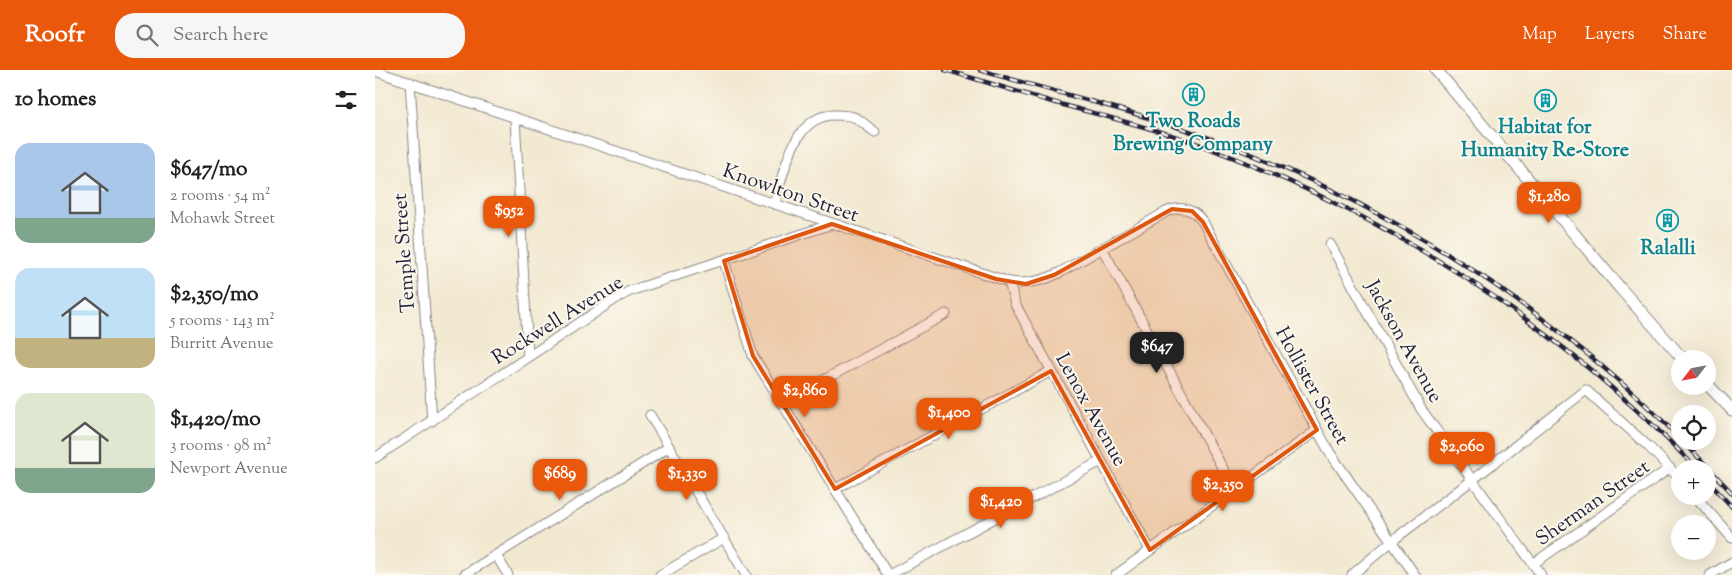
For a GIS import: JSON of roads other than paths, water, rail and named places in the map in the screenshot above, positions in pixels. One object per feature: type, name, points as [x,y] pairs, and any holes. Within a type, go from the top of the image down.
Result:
[{"type":"main road","points":[[1437,70],[1620,288],[1675,350]]},
{"type":"main road","points":[[1716,393],[1732,410]]},
{"type":"street","name":"Knowlton Street","points":[[375,71],[1009,282],[1026,284],[1042,280],[1166,212],[1178,208],[1187,209]]},
{"type":"street","name":"Temple Street","points":[[410,82],[431,421]]},
{"type":"street","points":[[774,204],[792,148],[802,131],[814,120],[831,115],[852,117],[875,132]]},
{"type":"street","points":[[515,118],[528,356]]},
{"type":"street","name":"Hollister Street","points":[[1187,209],[1195,213],[1203,222],[1317,430],[1345,476],[1415,575]]},
{"type":"street","name":"Rockwell Avenue","points":[[375,458],[617,298],[832,224]]},
{"type":"street","name":"Jackson Avenue","points":[[1330,244],[1421,408],[1541,575]]},
{"type":"street","points":[[1102,248],[1234,489]]},
{"type":"street","points":[[724,260],[753,356],[889,575],[1101,461]]},
{"type":"street","name":"Lenox Avenue","points":[[1009,282],[1015,304],[1150,550]]},
{"type":"street","points":[[781,402],[946,314]]},
{"type":"street","points":[[835,489],[1051,371]]},
{"type":"street","points":[[1352,575],[1392,541],[1473,480],[1586,390],[1649,446],[1670,468]]},
{"type":"street","points":[[650,415],[746,575]]},
{"type":"street","points":[[1116,575],[1317,430]]},
{"type":"street","points":[[464,575],[669,448]]},
{"type":"street","name":"Sherman Street","points":[[1533,564],[1670,468]]},
{"type":"street","points":[[1703,505],[1732,538]]},
{"type":"street","points":[[660,575],[723,538]]},
{"type":"street","points":[[496,555],[508,575]]},
{"type":"street","points":[[1710,575],[1732,562]]},
{"type":"railway","points":[[945,70],[1187,140],[1259,168],[1328,200],[1396,235],[1461,275],[1524,318],[1585,365],[1642,415],[1688,460]]},
{"type":"railway","points":[[980,70],[1137,114],[1189,131],[1257,157],[1324,186],[1389,220],[1452,257],[1513,297],[1571,341],[1627,388],[1671,430]]},
{"type":"railway","points":[[1691,450],[1732,493]]},
{"type":"railway","points":[[1716,490],[1732,507]]},
{"type":"place","name":"Two Roads Brewing Company","points":[[1193,94]]},
{"type":"place","name":"Habitat for Humanity Re-Store","points":[[1545,100]]},
{"type":"place","name":"Ralalli","points":[[1668,221]]}]
